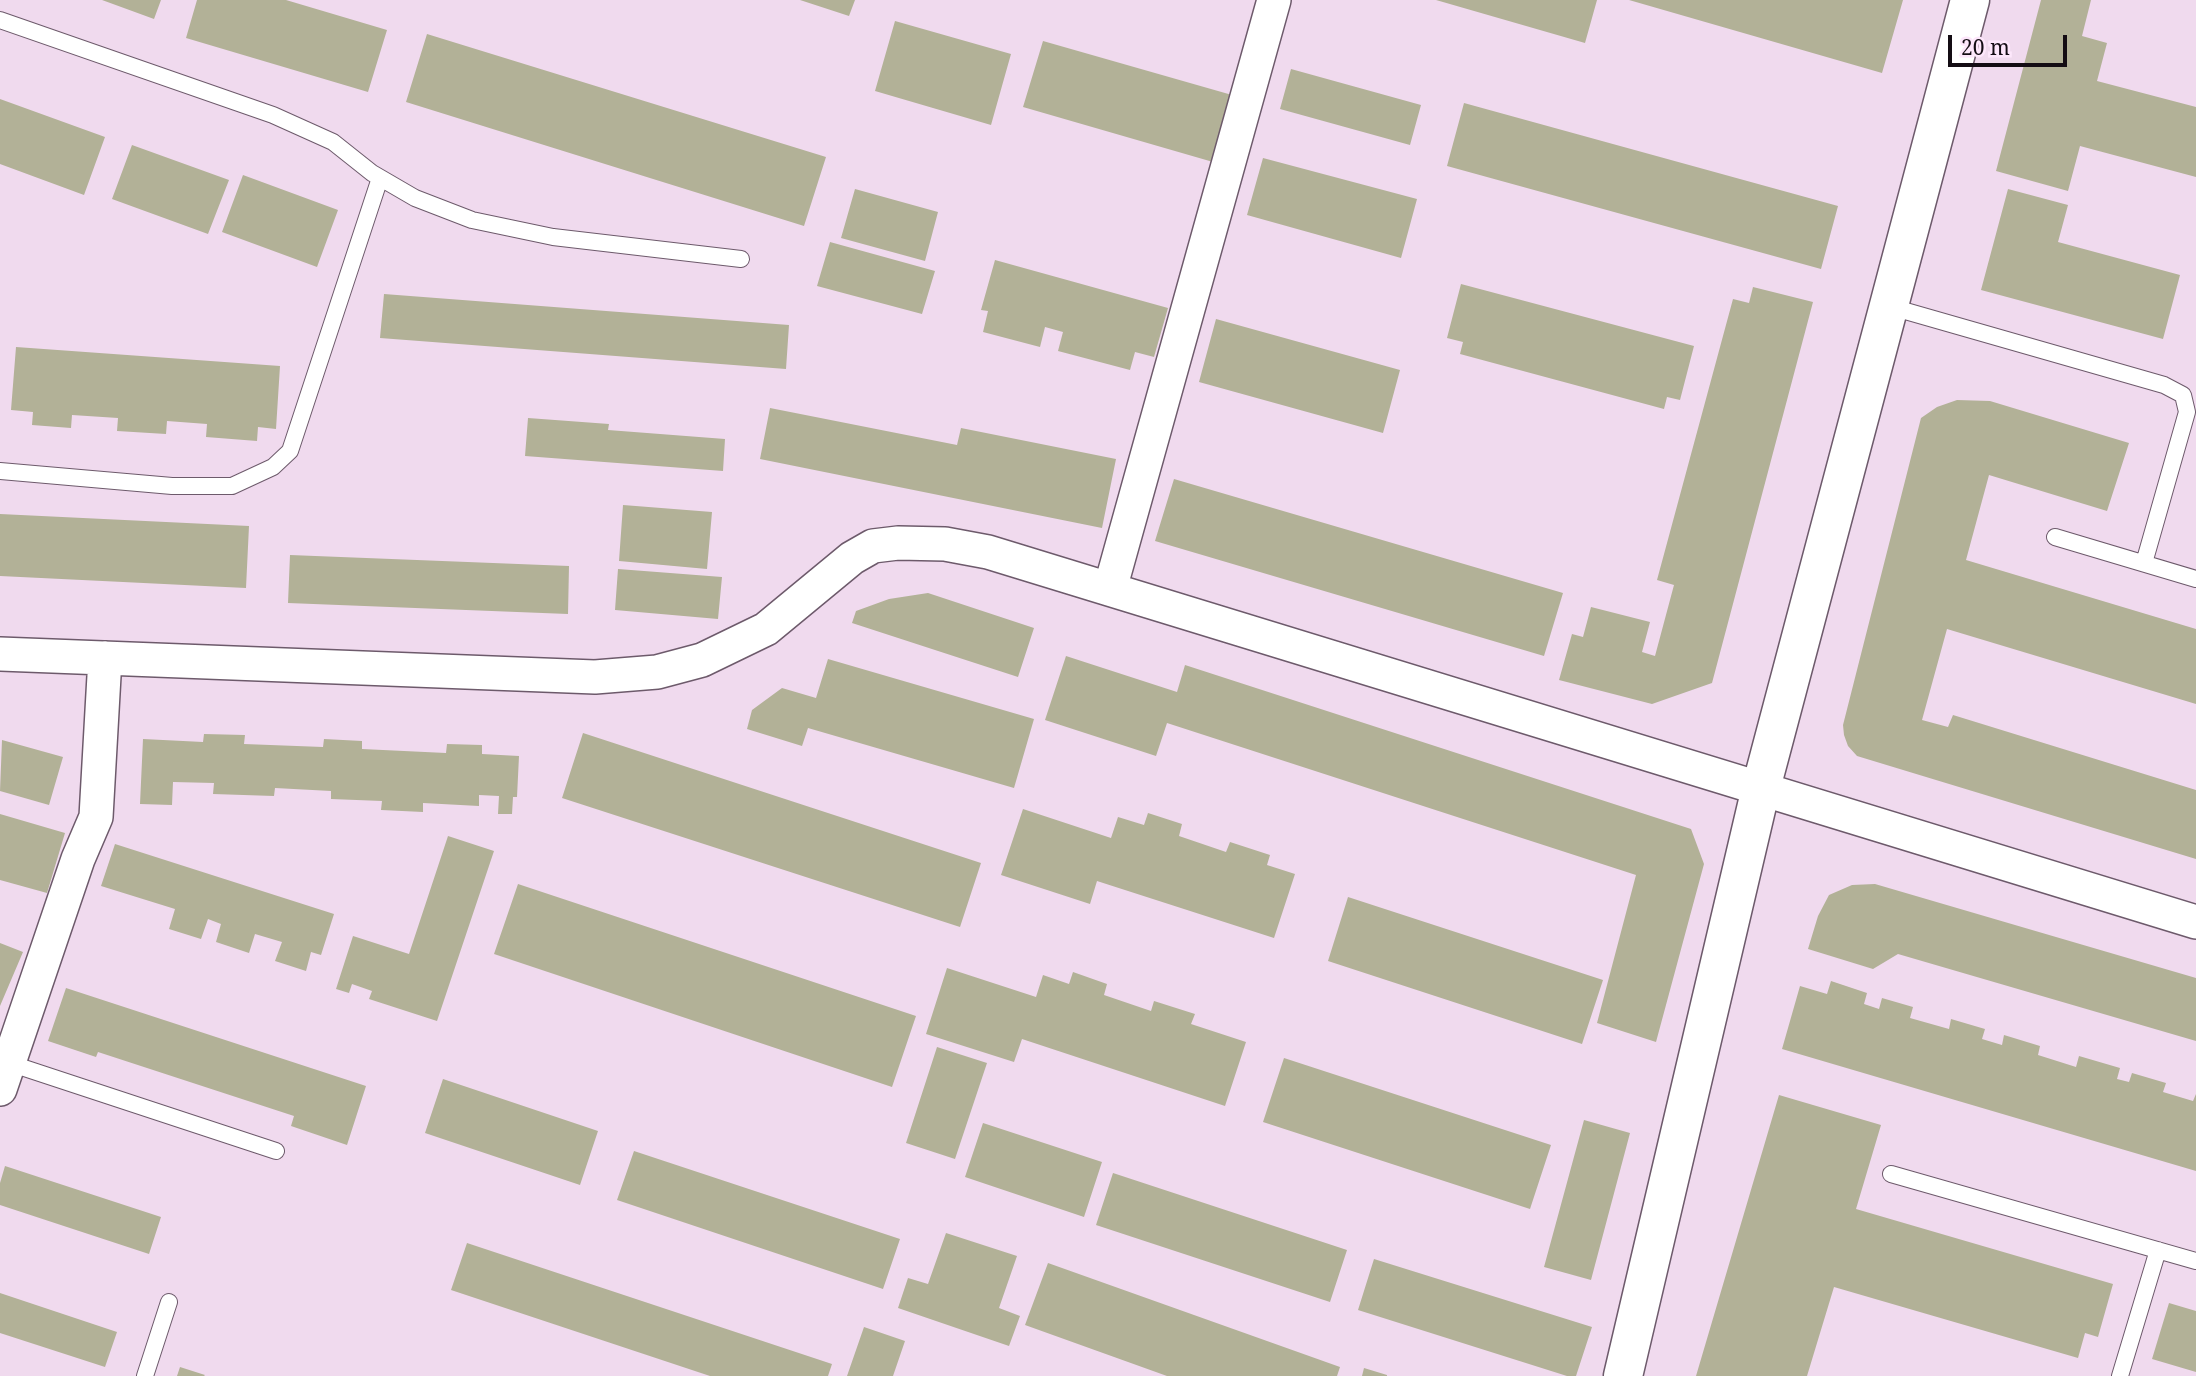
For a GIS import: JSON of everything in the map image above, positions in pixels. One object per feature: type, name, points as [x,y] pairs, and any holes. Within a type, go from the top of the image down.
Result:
[{"type":"street","points":[[1110,589],[1275,0]]},
{"type":"street","points":[[1623,1376],[1761,788],[1970,0]]},
{"type":"street","points":[[0,654],[596,677],[657,672],[702,660],[766,629],[852,558],[873,547],[898,543],[945,544],[988,552],[2196,922]]},
{"type":"street","points":[[4,1076],[78,859],[96,817],[105,658]]},
{"type":"lane","points":[[0,20],[273,116],[333,142],[380,178],[415,198],[472,220],[553,237],[741,259]]},
{"type":"lane","points":[[0,471],[172,486],[232,486],[273,467],[290,451],[380,178]]},
{"type":"lane","points":[[1888,306],[2164,385],[2183,395],[2187,412],[2144,563]]},
{"type":"lane","points":[[2055,537],[2196,579]]},
{"type":"lane","points":[[4,1076],[276,1151]]},
{"type":"lane","points":[[1891,1174],[2196,1261]]},
{"type":"lane","points":[[2119,1376],[2158,1250]]},
{"type":"lane","points":[[145,1376],[169,1302]]},
{"type":"building","points":[[102,0],[161,0],[154,19]]},
{"type":"building","points":[[197,0],[286,0],[387,30],[368,92],[186,38]]},
{"type":"building","points":[[800,0],[855,0],[849,16]]},
{"type":"building","points":[[1436,0],[1597,0],[1585,43]]},
{"type":"building","points":[[1629,0],[1903,0],[1882,73]]},
{"type":"building","points":[[2041,0],[2091,0],[2082,36],[2107,43],[2097,81],[2196,107],[2196,177],[2080,146],[2068,191],[1996,171]]},
{"type":"building","points":[[895,21],[1011,54],[991,125],[875,91]]},
{"type":"building","points":[[427,34],[826,157],[804,226],[406,102]]},
{"type":"building","points":[[1043,41],[1232,95],[1213,162],[1023,107]]},
{"type":"building","points":[[1291,69],[1421,105],[1410,145],[1280,109]]},
{"type":"building","points":[[0,99],[105,137],[84,195],[0,164]]},
{"type":"building","points":[[1464,103],[1838,206],[1821,269],[1447,166]]},
{"type":"building","points":[[132,145],[229,180],[208,234],[112,199]]},
{"type":"building","points":[[1263,158],[1417,199],[1401,258],[1247,215]]},
{"type":"building","points":[[243,175],[338,210],[317,267],[222,232]]},
{"type":"building","points":[[855,189],[938,212],[925,261],[841,238]]},
{"type":"building","points":[[2008,189],[2068,205],[2058,242],[2180,275],[2163,339],[1981,290]]},
{"type":"building","points":[[830,242],[935,271],[922,314],[817,286]]},
{"type":"building","points":[[995,260],[1168,308],[1154,357],[1135,352],[1130,370],[1058,351],[1063,332],[1045,327],[1040,347],[983,332],[988,311],[981,310]]},
{"type":"building","points":[[1461,284],[1694,346],[1680,400],[1667,397],[1664,409],[1460,354],[1463,342],[1447,338]]},
{"type":"building","points":[[1753,287],[1813,302],[1712,683],[1652,704],[1559,680],[1572,634],[1583,637],[1591,607],[1650,622],[1642,652],[1655,656],[1674,585],[1657,580],[1733,299],[1749,303]]},
{"type":"building","points":[[384,294],[789,325],[786,369],[380,338]]},
{"type":"building","points":[[1216,319],[1400,370],[1383,433],[1199,382]]},
{"type":"building","points":[[16,347],[280,366],[276,429],[258,427],[257,441],[206,437],[207,424],[167,421],[166,434],[117,431],[118,418],[72,415],[71,428],[32,425],[33,412],[11,410]]},
{"type":"building","points":[[1957,400],[1990,401],[2129,443],[2107,511],[1989,475],[1966,560],[2196,629],[2196,704],[1947,629],[1922,720],[1948,727],[1953,715],[2196,790],[2196,859],[1857,756],[1848,746],[1843,725],[1921,418],[1937,407]]},
{"type":"building","points":[[770,408],[957,445],[961,428],[1116,459],[1102,528],[760,459]]},
{"type":"building","points":[[528,418],[609,424],[608,430],[725,439],[723,471],[525,456]]},
{"type":"building","points":[[1174,479],[1563,593],[1544,656],[1155,541]]},
{"type":"building","points":[[623,505],[712,512],[707,569],[619,561]]},
{"type":"building","points":[[0,514],[249,526],[246,588],[0,576]]},
{"type":"building","points":[[290,555],[569,566],[568,614],[288,603]]},
{"type":"building","points":[[618,569],[722,577],[718,619],[615,610]]},
{"type":"building","points":[[928,593],[1034,628],[1018,677],[852,623],[856,611],[889,599]]},
{"type":"building","points":[[1066,656],[1177,692],[1185,665],[1691,829],[1704,864],[1656,1042],[1597,1023],[1636,875],[1167,723],[1156,756],[1045,720]]},
{"type":"building","points":[[828,659],[1034,719],[1014,788],[808,728],[802,746],[747,729],[752,710],[782,688],[816,698]]},
{"type":"building","points":[[583,733],[981,863],[960,927],[562,798]]},
{"type":"building","points":[[204,734],[245,735],[244,744],[323,747],[324,739],[362,741],[362,749],[446,753],[447,744],[482,745],[482,754],[519,756],[517,797],[513,797],[512,814],[498,814],[499,796],[479,795],[479,806],[423,803],[423,812],[381,810],[382,801],[331,799],[331,791],[275,788],[274,796],[213,794],[214,783],[173,782],[172,805],[140,804],[143,739],[203,742]]},
{"type":"building","points":[[2,740],[63,757],[49,805],[0,791]]},
{"type":"building","points":[[1023,809],[1111,838],[1118,817],[1144,825],[1148,813],[1182,824],[1179,836],[1226,852],[1230,842],[1270,855],[1267,865],[1295,874],[1274,938],[1097,881],[1090,904],[1001,875]]},
{"type":"building","points":[[0,814],[65,833],[47,893],[0,880]]},
{"type":"building","points":[[448,836],[494,851],[437,1021],[369,999],[372,991],[352,984],[349,993],[336,989],[353,936],[409,954]]},
{"type":"building","points":[[115,844],[334,914],[321,955],[311,952],[306,971],[275,961],[282,942],[255,934],[249,953],[216,942],[221,924],[208,919],[201,939],[169,929],[175,909],[101,886]]},
{"type":"building","points":[[518,884],[916,1016],[892,1087],[494,954]]},
{"type":"building","points":[[1875,884],[2196,978],[2196,1041],[1898,954],[1873,969],[1808,949],[1818,916],[1829,895],[1852,885]]},
{"type":"building","points":[[1348,897],[1603,980],[1582,1044],[1328,961]]},
{"type":"building","points":[[0,943],[23,952],[0,1006]]},
{"type":"building","points":[[947,968],[1036,997],[1043,975],[1069,984],[1073,972],[1107,984],[1104,995],[1151,1011],[1154,1001],[1195,1014],[1191,1024],[1246,1042],[1225,1106],[1022,1039],[1014,1062],[926,1034]]},
{"type":"building","points":[[1831,981],[1867,993],[1864,1004],[1879,1009],[1882,998],[1913,1007],[1910,1018],[1949,1029],[1951,1019],[1985,1029],[1982,1039],[2002,1045],[2004,1035],[2040,1046],[2038,1055],[2076,1067],[2079,1056],[2120,1068],[2117,1079],[2129,1082],[2132,1073],[2166,1083],[2163,1092],[2193,1101],[2196,1094],[2196,1171],[1782,1049],[1800,986],[1827,994]]},
{"type":"building","points":[[66,988],[366,1086],[347,1145],[291,1126],[294,1116],[98,1052],[96,1057],[48,1041]]},
{"type":"building","points":[[937,1047],[987,1063],[955,1159],[906,1143]]},
{"type":"building","points":[[1284,1058],[1551,1145],[1530,1209],[1263,1122]]},
{"type":"building","points":[[443,1079],[598,1131],[580,1185],[425,1133]]},
{"type":"building","points":[[1779,1095],[1881,1125],[1856,1209],[2113,1284],[2098,1337],[2085,1333],[2078,1358],[1834,1287],[1807,1376],[1696,1376]]},
{"type":"building","points":[[1584,1120],[1630,1133],[1591,1280],[1544,1267]]},
{"type":"building","points":[[983,1123],[1102,1162],[1084,1217],[965,1177]]},
{"type":"building","points":[[634,1151],[900,1239],[883,1289],[617,1200]]},
{"type":"building","points":[[5,1166],[161,1217],[149,1254],[0,1205],[0,1183]]},
{"type":"building","points":[[1113,1173],[1347,1250],[1330,1302],[1096,1225]]},
{"type":"building","points":[[946,1233],[1017,1256],[999,1308],[1020,1316],[1009,1346],[898,1308],[908,1278],[928,1284]]},
{"type":"building","points":[[467,1243],[832,1364],[828,1376],[710,1376],[451,1290]]},
{"type":"building","points":[[1374,1259],[1592,1327],[1576,1376],[1567,1376],[1358,1310]]},
{"type":"building","points":[[1048,1263],[1340,1367],[1337,1376],[1167,1376],[1025,1325]]},
{"type":"building","points":[[0,1293],[117,1332],[105,1367],[0,1333]]},
{"type":"building","points":[[2169,1303],[2196,1311],[2196,1372],[2152,1359]]},
{"type":"building","points":[[864,1327],[905,1341],[893,1376],[847,1376]]},
{"type":"building","points":[[180,1367],[205,1375],[177,1376]]},
{"type":"building","points":[[1364,1368],[1387,1375],[1387,1376],[1362,1376]]}]
